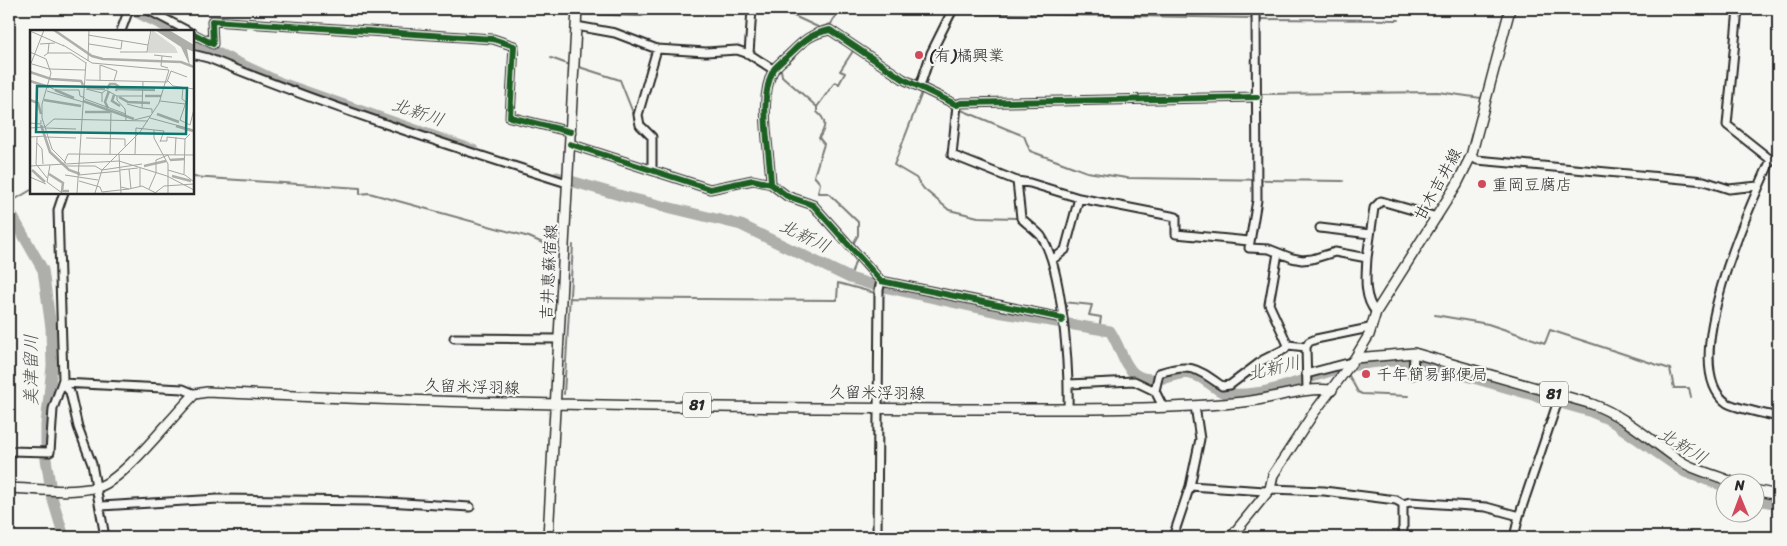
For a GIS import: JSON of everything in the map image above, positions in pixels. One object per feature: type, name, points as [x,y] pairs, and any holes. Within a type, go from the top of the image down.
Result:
[{"type":"main road","name":"甘木吉井線","points":[[1350,366],[1369,335],[1369,328],[1376,312],[1457,184],[1471,156],[1510,9]]},
{"type":"main road","name":"吉井恵蘇宿線","points":[[548,537],[576,16]]},
{"type":"main road","name":"81","points":[[1350,366],[1414,355],[1609,410],[1636,427],[1684,463],[1714,475]]},
{"type":"main road","points":[[1231,537],[1270,489],[1273,475],[1313,414],[1350,366]]},
{"type":"main road","name":"久留米浮羽線","points":[[196,394],[207,392],[556,403],[1068,409],[1195,406],[1259,400],[1306,387],[1332,390]]},
{"type":"main road","points":[[9,488],[72,490],[98,487],[123,472],[196,394]]},
{"type":"main road","points":[[1764,492],[1778,495]]},
{"type":"street","points":[[146,9],[186,30]]},
{"type":"street","points":[[749,54],[752,9]]},
{"type":"street","points":[[923,87],[931,53],[953,9]]},
{"type":"street","points":[[1738,9],[1727,125],[1771,160],[1758,186],[1720,284],[1712,334],[1712,372],[1716,390],[1727,403],[1778,417]]},
{"type":"street","points":[[121,30],[128,11]]},
{"type":"street","points":[[1256,15],[1257,200],[1249,248],[1269,249],[1302,260],[1335,252],[1368,258]]},
{"type":"street","points":[[576,16],[615,34],[657,49],[706,52],[738,50],[749,54],[774,70]]},
{"type":"street","points":[[194,34],[213,44],[212,21],[493,39],[514,46],[510,117],[571,132]]},
{"type":"street","points":[[771,184],[770,155],[764,117],[766,100],[774,70],[812,34],[830,30],[903,79],[923,87],[957,108]]},
{"type":"street","points":[[652,170],[652,137],[640,125],[638,115],[657,49]]},
{"type":"street","points":[[194,54],[208,58],[296,94],[416,135],[568,179]]},
{"type":"street","points":[[1249,241],[1176,234],[1176,217],[1079,198],[1030,183],[1017,181],[952,155],[957,108],[961,103],[1257,97]]},
{"type":"street","points":[[570,144],[710,189],[753,180],[771,184],[787,196],[813,205],[880,285],[1062,322]]},
{"type":"street","points":[[1471,156],[1477,160],[1704,181],[1729,189],[1758,186]]},
{"type":"street","points":[[1017,181],[1021,218],[1040,235],[1054,259],[1068,384],[1068,409]]},
{"type":"street","points":[[9,452],[50,452],[53,409],[62,383],[58,210],[63,194]]},
{"type":"street","points":[[1054,259],[1065,250],[1079,198]]},
{"type":"street","points":[[1376,312],[1371,304],[1366,287],[1374,208],[1381,201],[1437,216]]},
{"type":"street","points":[[1320,228],[1370,234]]},
{"type":"street","points":[[1278,253],[1269,304],[1288,344]]},
{"type":"street","points":[[877,537],[880,285]]},
{"type":"street","points":[[1306,387],[1306,347],[1309,342],[1369,328]]},
{"type":"street","points":[[454,338],[559,339]]},
{"type":"street","points":[[1288,344],[1306,347]]},
{"type":"street","points":[[1163,407],[1155,391],[1157,379],[1177,367],[1198,369],[1222,386],[1230,385],[1263,360],[1285,349],[1288,344]]},
{"type":"street","points":[[1413,375],[1414,355]]},
{"type":"street","points":[[1306,374],[1350,366]]},
{"type":"street","points":[[1068,384],[1134,381],[1155,391]]},
{"type":"street","points":[[62,383],[183,389],[196,394]]},
{"type":"street","points":[[62,383],[70,392],[75,419],[88,451],[98,487],[105,537]]},
{"type":"street","points":[[1514,537],[1519,516],[1559,396]]},
{"type":"street","points":[[1173,537],[1190,486],[1200,439],[1195,406]]},
{"type":"street","points":[[1190,486],[1264,491],[1270,489],[1333,492],[1396,500],[1403,504],[1410,502],[1486,507],[1519,516]]},
{"type":"street","points":[[101,506],[218,499],[370,501],[470,507]]},
{"type":"street","points":[[1403,504],[1403,537]]},
{"type":"waterway","name":"北新川","points":[[130,9],[173,30]]},
{"type":"waterway","points":[[555,9],[573,13]]},
{"type":"waterway","points":[[580,14],[641,16],[661,10],[695,11],[706,9]]},
{"type":"waterway","points":[[779,9],[822,29]]},
{"type":"waterway","points":[[822,27],[831,24],[840,9]]},
{"type":"waterway","points":[[939,43],[959,9]]},
{"type":"waterway","points":[[957,13],[1254,18]]},
{"type":"waterway","points":[[1259,19],[1399,20]]},
{"type":"waterway","points":[[828,33],[882,69]]},
{"type":"waterway","name":"北新川","points":[[194,42],[281,83],[473,150]]},
{"type":"waterway","points":[[925,86],[937,48]]},
{"type":"waterway","points":[[853,51],[840,71],[845,73],[839,84],[835,82],[817,107],[817,112],[824,121],[824,127],[819,138],[824,144],[814,176],[820,183],[818,193],[828,193],[858,222],[858,235],[853,244],[856,248]]},
{"type":"waterway","points":[[788,63],[795,56]]},
{"type":"waterway","points":[[551,58],[570,65]]},
{"type":"waterway","points":[[579,67],[620,80],[637,123]]},
{"type":"waterway","points":[[781,70],[782,76],[817,107]]},
{"type":"waterway","points":[[923,90],[894,165],[916,178],[924,189],[949,210],[978,217],[1016,218]]},
{"type":"waterway","points":[[1261,94],[1438,92],[1481,98]]},
{"type":"waterway","points":[[959,109],[1024,136],[1030,151],[1087,172],[1127,178],[1343,181]]},
{"type":"waterway","points":[[194,177],[360,188],[360,194],[369,193],[529,237],[545,244],[557,240]]},
{"type":"waterway","name":"北新川","points":[[557,177],[626,197],[741,225],[850,278],[870,284],[997,312],[1110,331],[1128,366],[1133,373],[1141,377],[1151,379],[1190,374],[1199,377],[1216,389],[1226,393],[1245,394],[1272,390],[1347,367],[1385,362],[1414,361],[1589,411],[1610,420],[1685,472],[1714,482]]},
{"type":"waterway","points":[[9,203],[30,191]]},
{"type":"waterway","name":"美津留川","points":[[9,210],[43,270],[51,328],[52,366],[46,425],[46,459],[52,497],[64,537]]},
{"type":"waterway","points":[[564,394],[573,245]]},
{"type":"waterway","points":[[850,278],[857,256]]},
{"type":"waterway","points":[[570,298],[837,300],[838,283],[875,293]]},
{"type":"waterway","points":[[1063,302],[1092,305],[1089,315],[1101,317],[1099,330]]},
{"type":"waterway","points":[[1435,315],[1488,324],[1545,343],[1550,330],[1670,369],[1674,388],[1689,388],[1691,397]]},
{"type":"waterway","points":[[1348,374],[1358,392],[1362,394],[1408,396]]},
{"type":"waterway","name":"北新川","points":[[1764,501],[1778,504]]},
{"type":"cycle path","points":[[194,34],[213,44],[212,21],[493,39],[514,46],[510,117],[571,132]]},
{"type":"cycle path","points":[[771,184],[765,110],[769,81],[774,69],[800,45],[813,35],[824,31],[830,30],[903,79],[957,105],[961,103],[1257,97]]},
{"type":"cycle path","points":[[570,144],[710,189],[753,180],[771,184],[787,196],[813,205],[881,281],[1062,318],[1062,321]]},
{"type":"place","name":"(有)橘興業","points":[[919,55]]},
{"type":"place","name":"重岡豆腐店","points":[[1482,184]]},
{"type":"place","name":"千年簡易郵便局","points":[[1366,374]]}]
